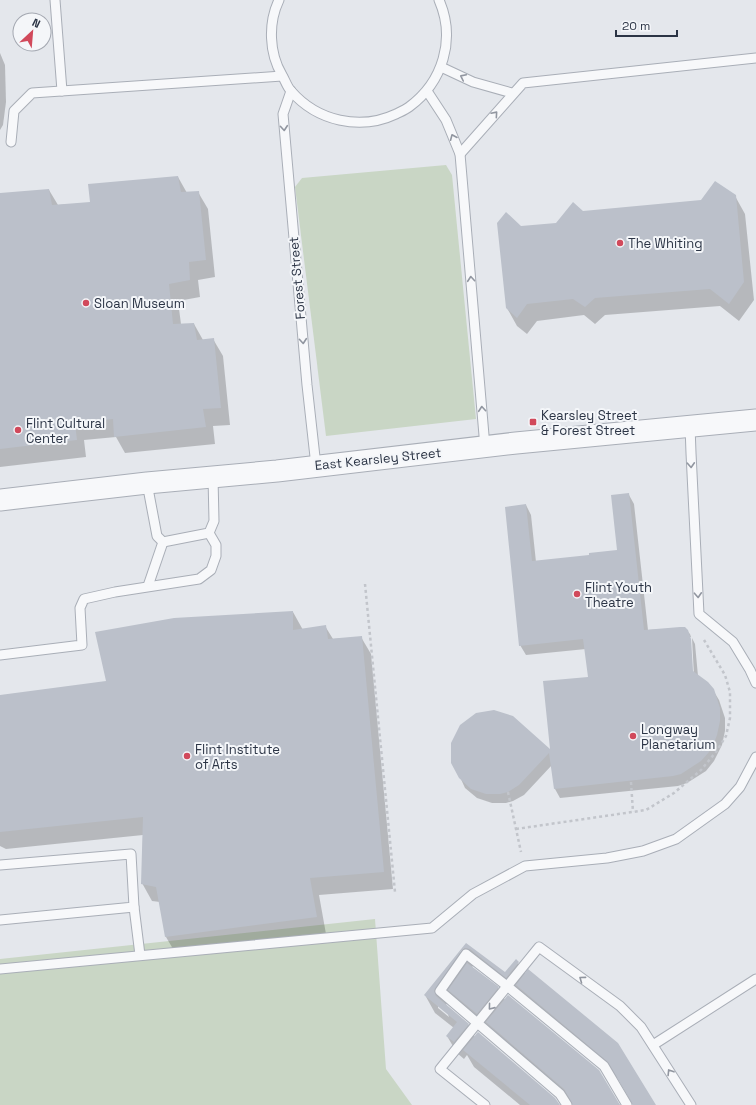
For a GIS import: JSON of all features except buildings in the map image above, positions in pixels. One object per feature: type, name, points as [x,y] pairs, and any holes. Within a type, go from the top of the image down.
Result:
[{"type":"street","name":"East Kearsley Street","points":[[0,500],[516,443],[756,420]]},
{"type":"lane","points":[[55,0],[62,91]]},
{"type":"lane","points":[[279,0],[275,9],[271,37],[276,66],[291,91],[310,108],[322,114],[334,119],[359,123],[385,119],[408,108],[427,91],[442,67],[447,40],[444,12],[439,0]]},
{"type":"lane","points":[[460,154],[512,93],[523,83],[756,58]]},
{"type":"lane","points":[[442,67],[473,82],[512,93]]},
{"type":"lane","points":[[11,142],[14,111],[32,93],[282,76]]},
{"type":"lane","name":"Forest Street","points":[[291,91],[283,114],[307,385],[316,466]]},
{"type":"lane","points":[[427,91],[446,120],[460,154],[485,447]]},
{"type":"lane","points":[[690,426],[699,614],[733,642],[750,670],[756,684]]},
{"type":"lane","points":[[209,533],[214,521],[213,477]]},
{"type":"lane","points":[[147,483],[156,536],[163,542]]},
{"type":"lane","points":[[163,542],[209,533]]},
{"type":"lane","points":[[0,655],[82,645],[80,608],[84,599],[148,586],[198,579],[211,570],[216,556],[216,545],[209,533]]},
{"type":"lane","points":[[148,586],[163,542]]},
{"type":"lane","points":[[0,969],[432,928],[473,894],[525,866],[607,858],[643,850],[676,839],[725,804],[740,787],[756,757]]},
{"type":"lane","points":[[0,865],[130,854],[140,955]]},
{"type":"lane","points":[[0,920],[134,906]]},
{"type":"lane","points":[[485,1105],[440,1069],[539,947],[620,1006],[641,1027],[691,1105]]},
{"type":"lane","points":[[567,1105],[560,1094],[440,991],[466,954],[604,1066],[627,1105]]},
{"type":"lane","points":[[653,1045],[756,979]]},
{"type":"path","points":[[365,584],[395,892]]},
{"type":"path","points":[[516,829],[646,810],[660,803],[701,770],[716,752],[726,736],[730,718],[730,692],[725,675],[704,640]]},
{"type":"path","points":[[631,782],[633,812]]},
{"type":"path","points":[[508,792],[525,866]]},
{"type":"green space","points":[[446,165],[452,175],[476,419],[326,436],[295,187],[302,178]]},
{"type":"green space","points":[[375,919],[386,1069],[412,1105],[0,1105],[0,959]]},
{"type":"place","name":"The Whiting","points":[[620,243]]},
{"type":"place","name":"Sloan Museum","points":[[86,303]]},
{"type":"place","name":"Kearsley Street & Forest Street","points":[[533,422]]},
{"type":"place","name":"Flint Cultural Center","points":[[18,430]]},
{"type":"place","name":"Flint Youth Theatre","points":[[577,594]]},
{"type":"place","name":"Longway Planetarium","points":[[633,736]]},
{"type":"place","name":"Flint Institute of Arts","points":[[187,756]]}]
